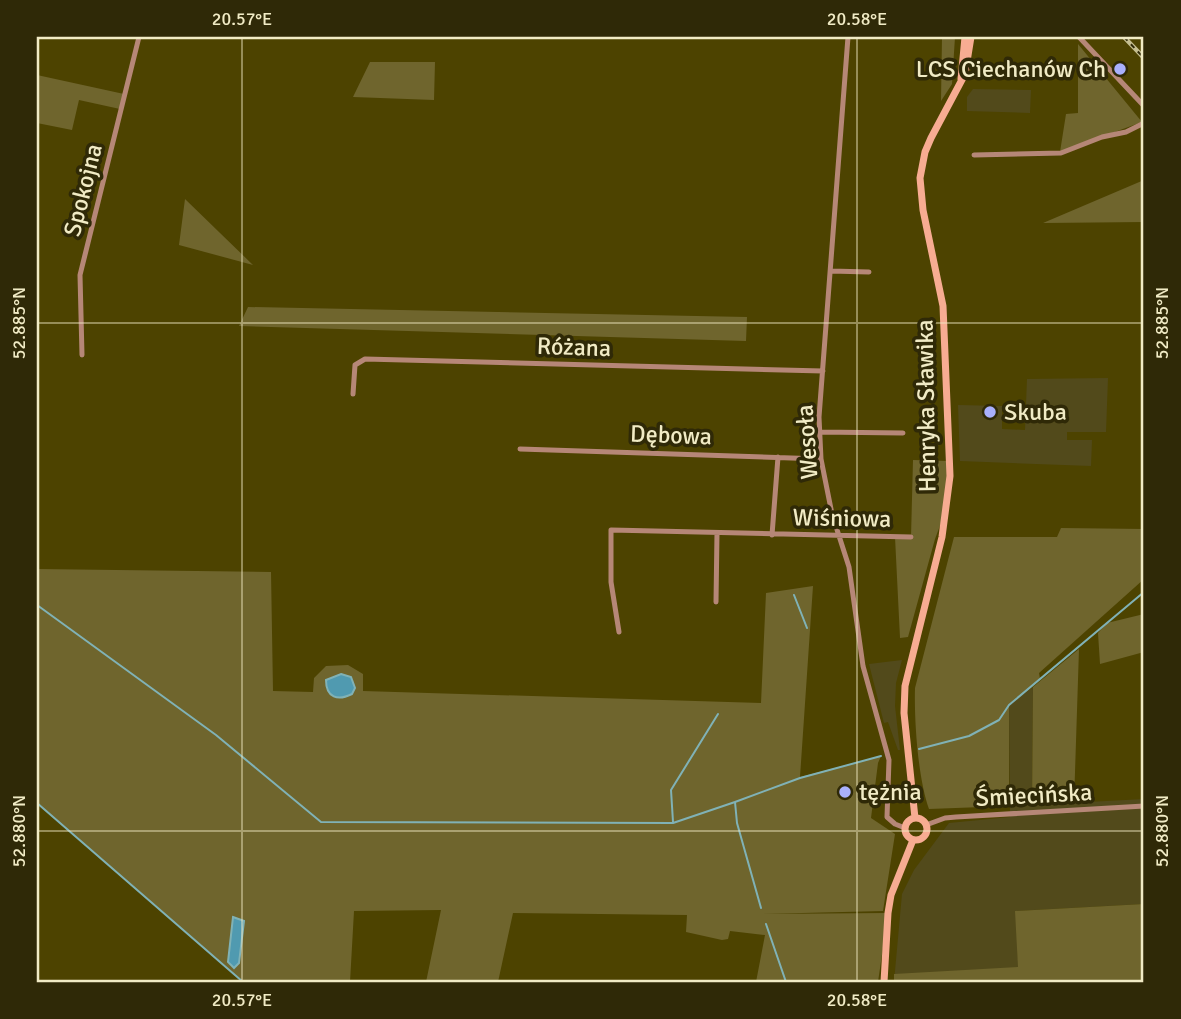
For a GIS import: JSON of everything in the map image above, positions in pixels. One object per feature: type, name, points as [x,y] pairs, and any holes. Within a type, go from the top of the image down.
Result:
[{"type":"main road","name":"Henryka Sławika","points":[[960,83],[965,37]]},
{"type":"main road","name":"Henryka Sławika","points":[[915,818],[904,713],[905,686],[942,537],[950,476],[943,306],[923,210],[920,178],[931,138],[968,67],[971,37]]},
{"type":"main road","points":[[915,818],[926,825],[925,836],[919,840],[908,836],[905,828],[908,821],[915,818]]},
{"type":"main road","points":[[884,982],[891,895],[913,840]]},
{"type":"street","name":"Spokojna","points":[[82,355],[80,275],[139,37]]},
{"type":"street","name":"Wesoła","points":[[848,37],[819,432],[821,459],[832,514],[849,567],[863,666],[889,760],[887,817],[905,828]]},
{"type":"street","points":[[1079,37],[1144,106]]},
{"type":"street","points":[[974,155],[1061,153],[1102,137],[1126,132],[1144,122]]},
{"type":"street","points":[[831,271],[869,272]]},
{"type":"street","name":"Różana","points":[[353,394],[355,365],[365,359],[823,371]]},
{"type":"street","points":[[819,432],[903,433]]},
{"type":"street","name":"Dębowa","points":[[520,449],[821,459]]},
{"type":"street","name":"Wiśniowa","points":[[772,535],[778,457]]},
{"type":"street","name":"Wiśniowa","points":[[619,632],[611,582],[611,530],[911,537]]},
{"type":"street","points":[[716,602],[717,533]]},
{"type":"street","name":"Śmiecińska","points":[[926,825],[956,817],[1144,806]]},
{"type":"shaded area","points":[[942,37],[955,37],[952,84],[941,101]]},
{"type":"shaded area","points":[[1078,44],[1142,122],[1060,152],[1066,114],[1078,113]]},
{"type":"shaded area","points":[[370,62],[435,62],[434,100],[353,97]]},
{"type":"shaded area","points":[[37,75],[124,94],[120,109],[79,100],[72,130],[37,123]]},
{"type":"shaded area","points":[[973,89],[1031,90],[1030,113],[967,111],[967,97]]},
{"type":"shaded area","points":[[1144,180],[1144,222],[1043,223]]},
{"type":"shaded area","points":[[185,199],[253,265],[179,245]]},
{"type":"shaded area","points":[[248,307],[747,317],[746,341],[239,326]]},
{"type":"shaded area","points":[[1108,378],[1106,432],[1067,432],[1067,440],[1092,440],[1091,466],[960,461],[958,405],[1002,406],[1002,429],[1025,430],[1027,379]]},
{"type":"shaded area","points":[[913,460],[949,461],[947,507],[935,539],[908,637],[900,638],[895,537],[911,537]]},
{"type":"shaded area","points":[[1061,528],[1144,529],[1144,579],[1039,673],[1040,679],[1009,705],[1009,806],[929,809],[918,749],[915,688],[954,537],[1057,537]]},
{"type":"shaded area","points":[[37,569],[271,572],[273,691],[313,692],[314,678],[326,666],[348,665],[363,674],[363,691],[761,703],[766,593],[813,586],[800,777],[881,756],[871,818],[895,834],[883,911],[761,914],[888,913],[878,982],[756,982],[765,935],[730,931],[728,939],[722,940],[686,932],[687,915],[513,913],[498,982],[426,982],[441,910],[354,911],[350,982],[243,982],[37,803]]},
{"type":"shaded area","points":[[1144,614],[1144,652],[1100,664],[1098,633],[1107,623]]},
{"type":"shaded area","points":[[1079,649],[1074,803],[1032,806],[1033,687]]},
{"type":"shaded area","points":[[902,660],[896,683],[898,750],[888,722],[884,723],[869,664]]},
{"type":"shaded area","points":[[1033,687],[1032,805],[1144,799],[1144,904],[1016,911],[1019,982],[894,982],[902,894],[914,870],[949,823],[1010,817],[1009,705]]},
{"type":"shaded area","points":[[1144,904],[1144,982],[894,982],[894,974],[1018,967],[1015,911]]},
{"type":"water","points":[[341,674],[351,677],[355,688],[352,694],[338,697],[328,691],[326,680]]},
{"type":"water","points":[[233,917],[244,921],[239,963],[234,968],[228,962]]},
{"type":"waterway","points":[[919,749],[969,736],[999,720],[1009,705],[1144,592]]},
{"type":"waterway","points":[[794,595],[807,628]]},
{"type":"waterway","points":[[37,605],[216,735],[321,822],[673,823],[735,802]]},
{"type":"waterway","points":[[673,822],[671,790],[718,714]]},
{"type":"waterway","points":[[761,908],[737,823],[735,802],[800,778],[881,756]]},
{"type":"waterway","points":[[37,803],[243,982]]},
{"type":"waterway","points":[[766,924],[786,982]]},
{"type":"railway","points":[[1124,37],[1144,58]]},
{"type":"place","name":"LCS Ciechanów Ch","points":[[1120,69]]},
{"type":"place","name":"Skuba","points":[[990,412]]},
{"type":"place","name":"tężnia","points":[[845,792]]}]
